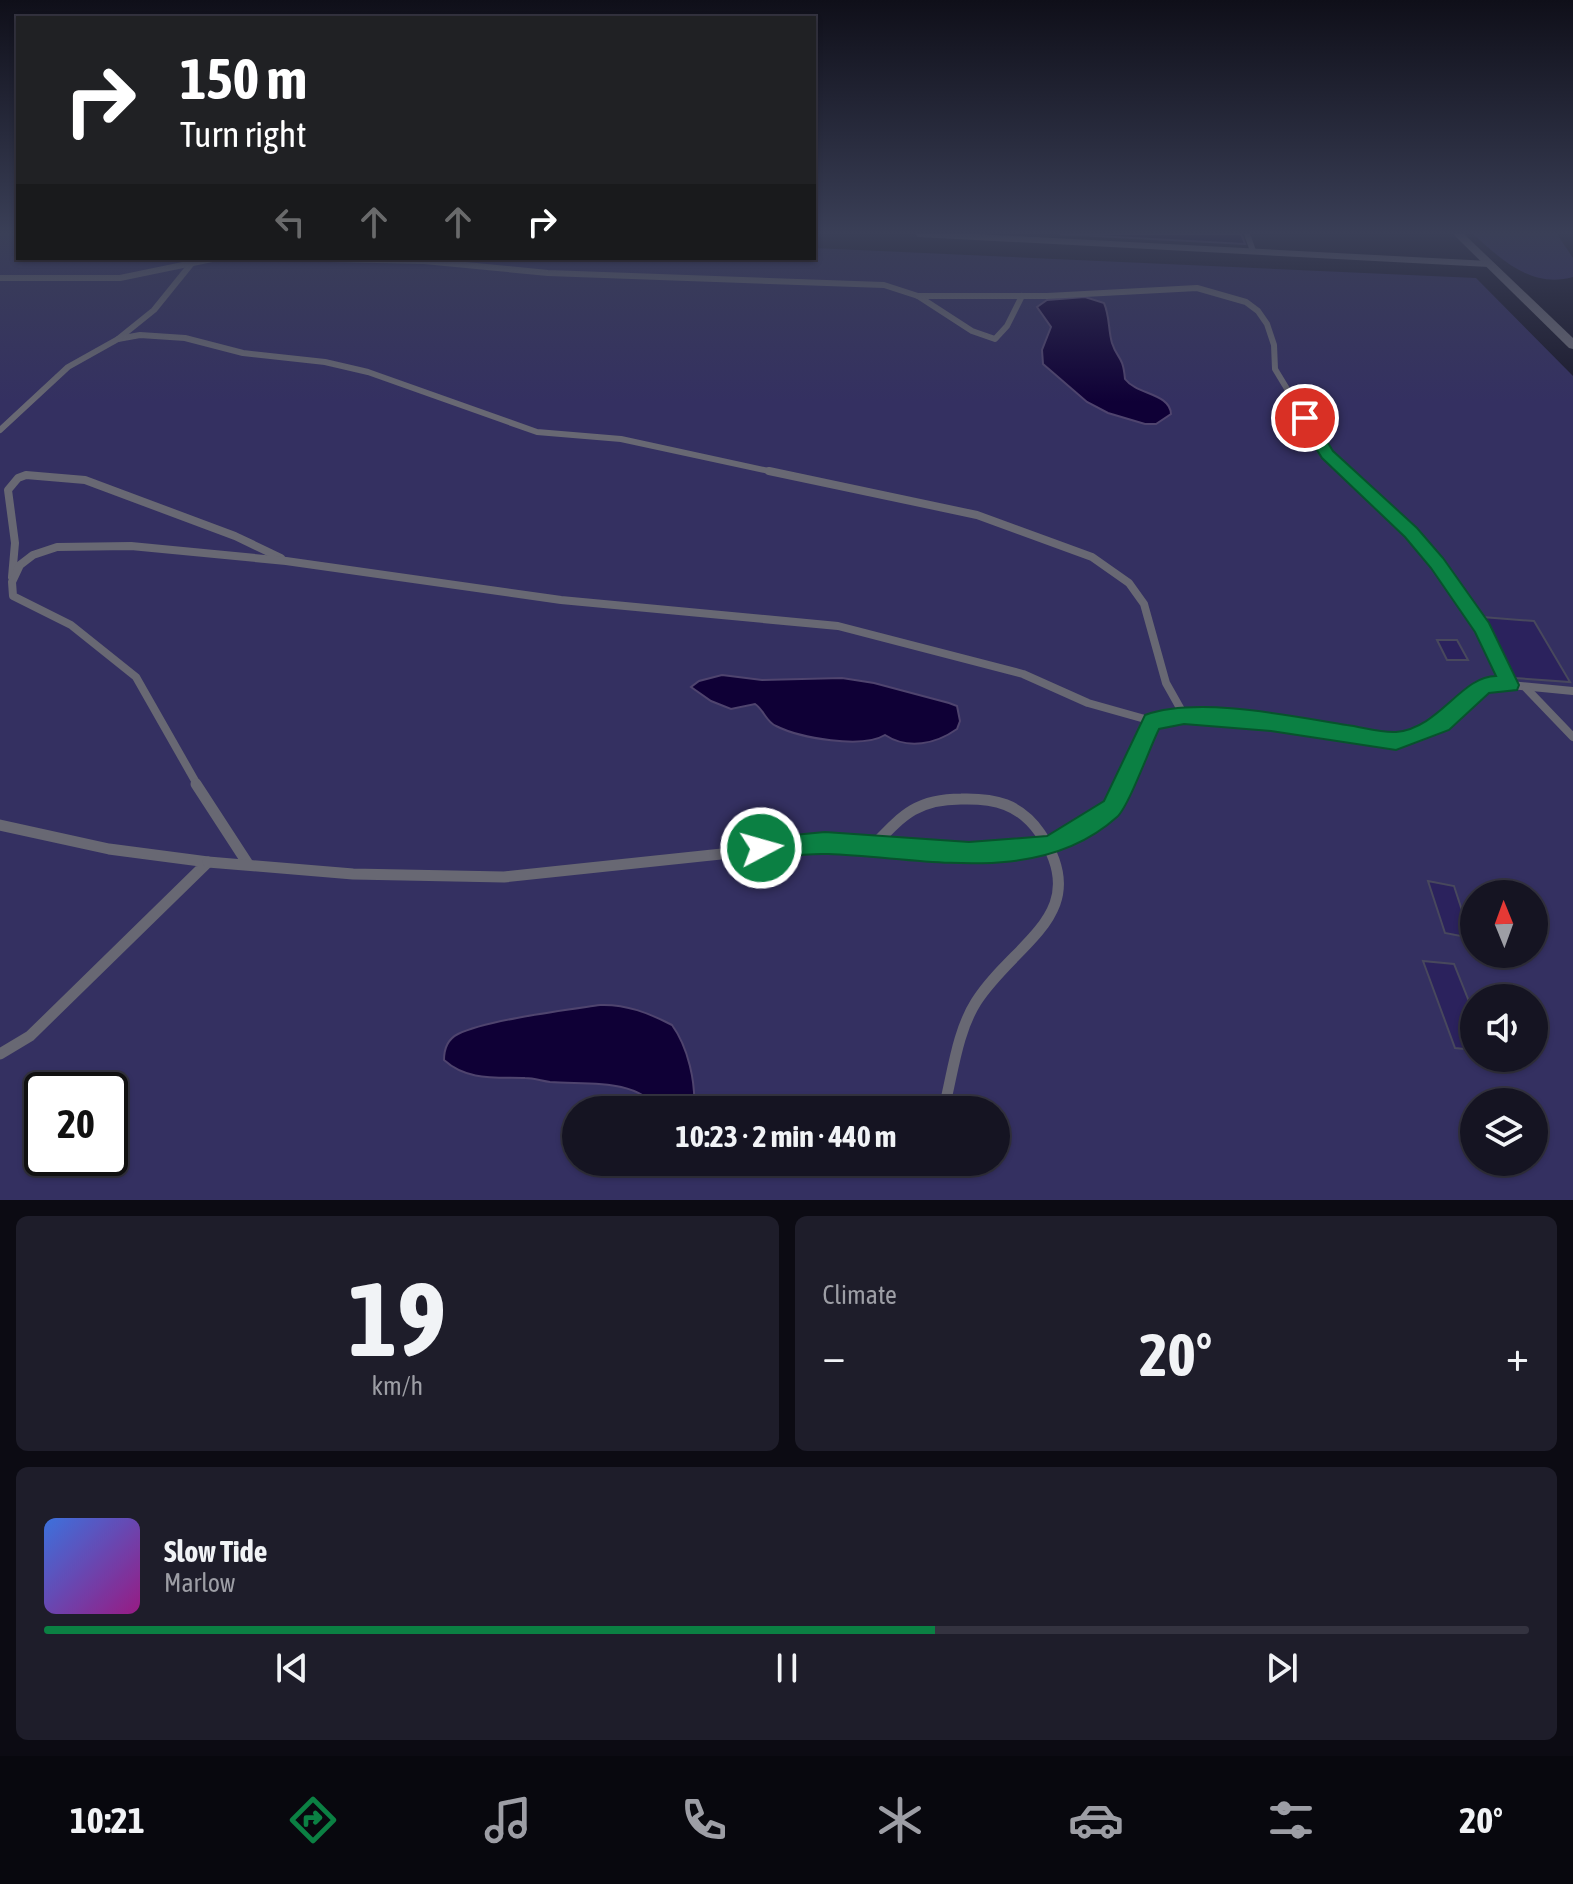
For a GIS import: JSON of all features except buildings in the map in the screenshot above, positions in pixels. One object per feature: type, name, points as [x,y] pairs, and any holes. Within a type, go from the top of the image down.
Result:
[{"type":"street","points":[[1516,290],[1573,345]]},
{"type":"lane","points":[[0,430],[68,367],[118,339],[154,310],[170,290]]},
{"type":"lane","points":[[899,290],[918,296],[972,331],[995,339],[1007,326],[1022,296]]},
{"type":"lane","points":[[918,296],[1022,296],[1153,290]]},
{"type":"lane","points":[[1207,290],[1226,294],[1253,306],[1270,332],[1273,364],[1327,455],[1411,532],[1437,563],[1483,628],[1510,685]]},
{"type":"lane","points":[[118,339],[140,335],[185,338],[243,353],[347,367],[537,432],[611,437],[977,515],[1092,557],[1129,583],[1140,594],[1166,683],[1184,715]]},
{"type":"lane","points":[[248,864],[234,837],[191,776],[136,677],[71,625],[13,596],[15,543],[8,490],[18,478],[26,475],[85,480],[235,536],[286,561]]},
{"type":"lane","points":[[12,582],[20,565],[33,555],[70,545],[131,546],[286,561],[561,600],[838,626],[1023,674],[1088,703],[1152,721],[1184,715],[1271,722],[1396,741],[1442,724],[1484,685],[1573,691]]},
{"type":"lane","points":[[1525,688],[1573,737]]},
{"type":"lane","points":[[0,825],[109,849],[208,862],[353,874],[504,877],[573,872],[788,845],[873,846],[969,853],[1047,846],[1064,839],[1111,808],[1152,721]]},
{"type":"lane","points":[[873,846],[907,812],[935,800],[1004,803],[1017,808],[1047,846],[1060,873],[1061,892],[1049,917],[976,1002],[962,1031],[947,1095]]},
{"type":"lane","points":[[0,1054],[30,1036],[208,862]]},
{"type":"shaded area","points":[[0,290],[1488,290],[1573,376],[1573,1200],[0,1200]]},
{"type":"shaded area","points":[[1085,297],[1104,303],[1112,343],[1125,379],[1169,407],[1171,414],[1156,424],[1145,424],[1108,413],[1087,402],[1043,364],[1042,350],[1051,327],[1037,307],[1047,300]]},
{"type":"shaded area","points":[[722,675],[762,680],[842,678],[874,683],[957,706],[960,721],[957,729],[949,734],[922,743],[912,744],[885,735],[862,741],[815,738],[773,724],[755,704],[731,709],[711,701],[691,687],[699,681]]},
{"type":"shaded area","points":[[600,1005],[619,1006],[672,1025],[690,1065],[694,1096],[644,1096],[609,1085],[472,1075],[444,1060],[446,1048],[458,1034],[527,1016]]},
{"type":"route","points":[[761,848],[825,843],[969,853],[1047,846],[1064,839],[1111,808],[1152,721],[1184,715],[1271,722],[1396,741],[1442,724],[1484,685],[1510,685],[1466,600],[1411,532],[1327,455],[1305,418]]}]
